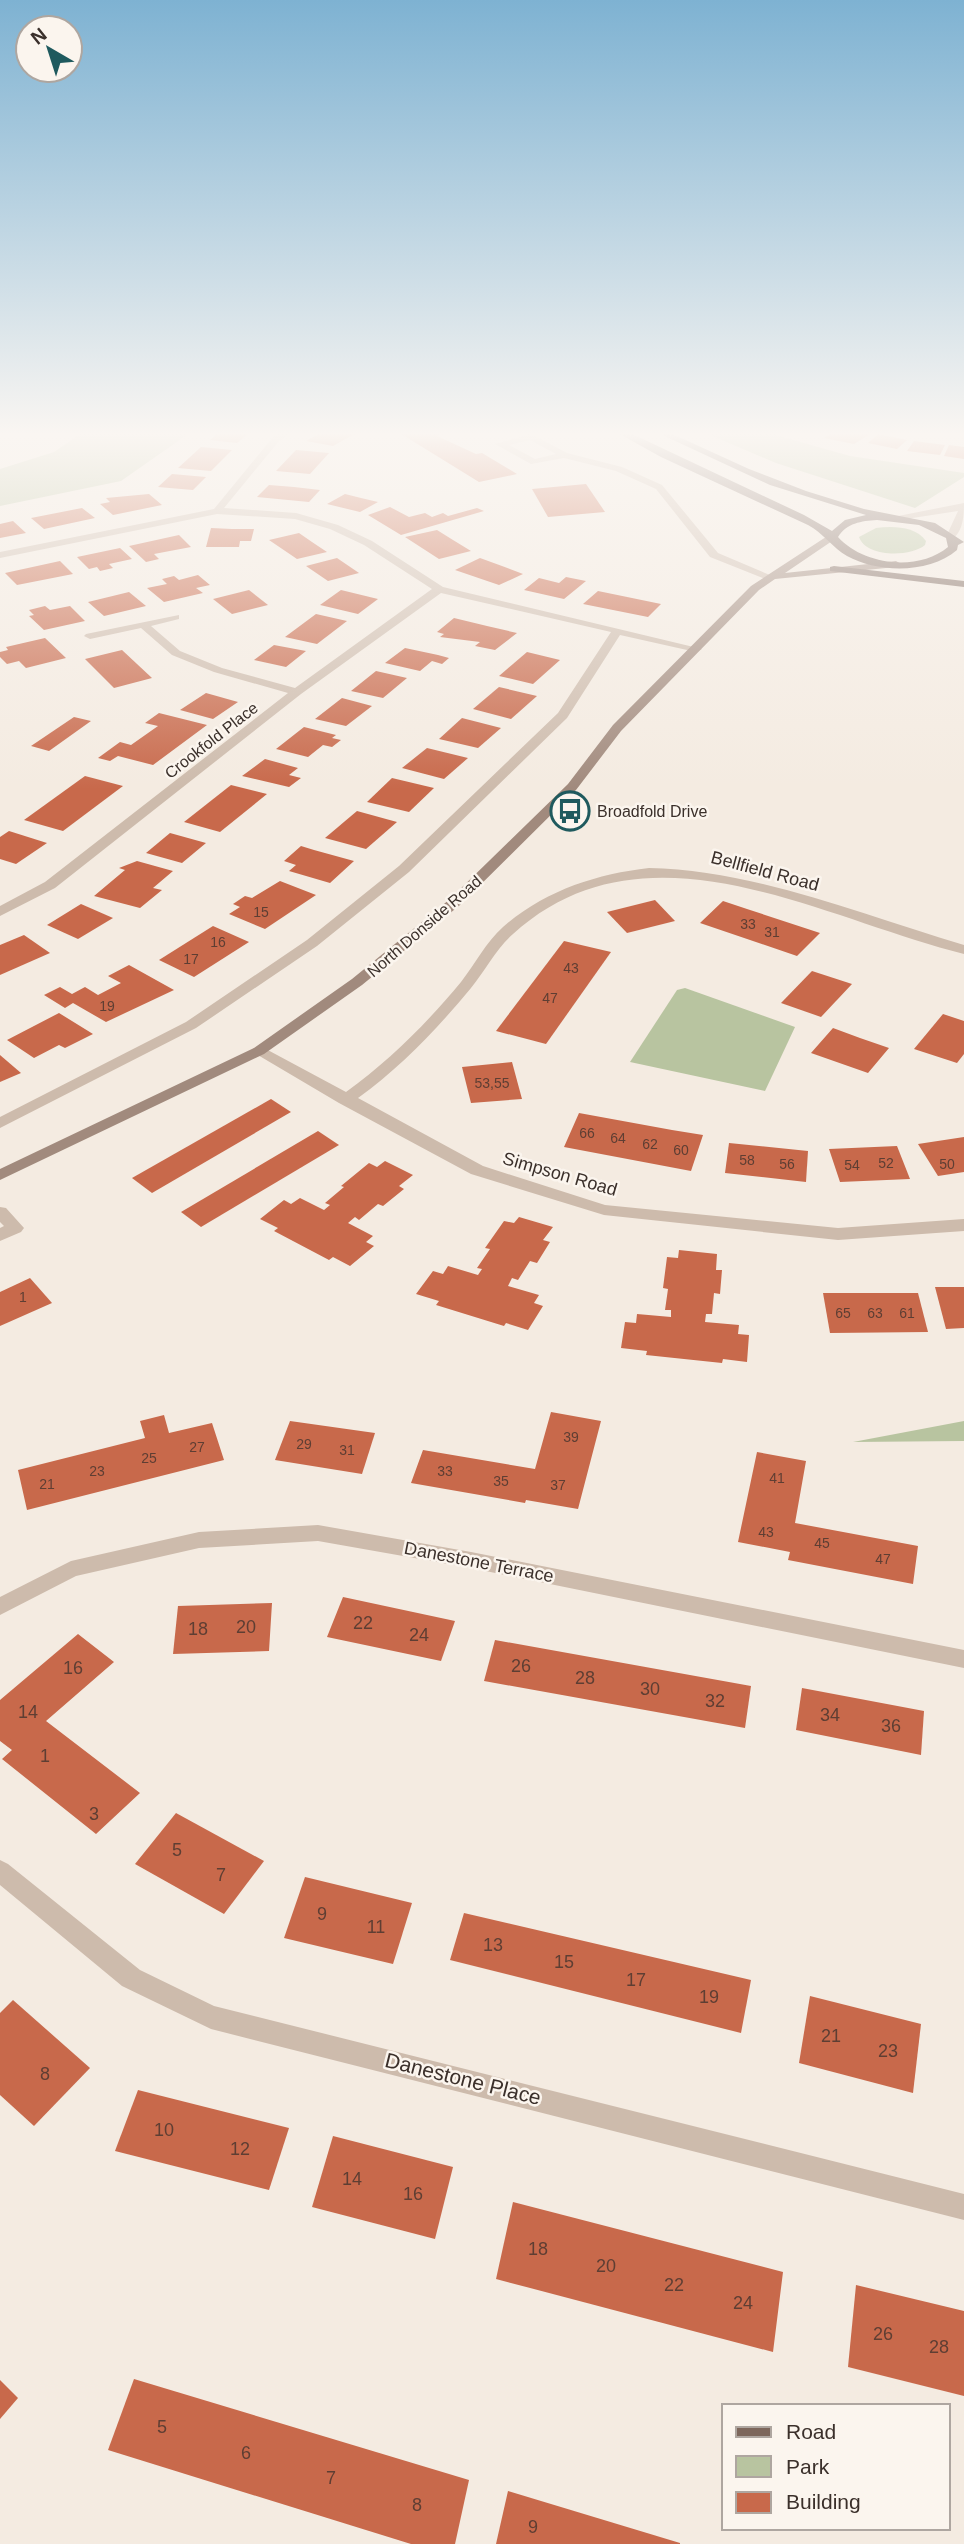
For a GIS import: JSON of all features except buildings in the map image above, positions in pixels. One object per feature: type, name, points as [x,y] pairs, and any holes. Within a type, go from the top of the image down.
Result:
[{"type":"main road","name":"North Donside Road","points":[[0,1175],[259,1051],[357,982],[455,902],[572,787],[617,728],[755,588],[813,551]]},
{"type":"main road","points":[[845,551],[856,556],[964,574]]},
{"type":"main road","points":[[906,564],[946,555],[950,551]]},
{"type":"main road","name":"North Donside Road","points":[[772,578],[834,569],[906,564]]},
{"type":"main road","points":[[834,569],[964,584]]},
{"type":"street","points":[[0,555],[21,551]]},
{"type":"street","points":[[380,551],[439,589],[696,649]]},
{"type":"street","points":[[712,551],[721,561],[772,578]]},
{"type":"street","name":"Crookfold Place","points":[[0,912],[50,885],[297,692],[439,589]]},
{"type":"street","points":[[90,636],[175,617]]},
{"type":"street","points":[[143,624],[176,653],[218,670],[297,692]]},
{"type":"street","points":[[0,1123],[191,1025],[322,934],[404,869],[563,715],[617,631]]},
{"type":"street","name":"Bellfield Road","points":[[345,1100],[384,1073],[413,1046],[505,934],[526,916],[574,887],[591,881],[641,871],[672,869],[728,877],[964,950]]},
{"type":"street","name":"Simpson Road","points":[[259,1051],[477,1170],[604,1210],[838,1234],[964,1225]]},
{"type":"street","points":[[0,1213],[15,1228],[0,1235]]},
{"type":"street","name":"Danestone Terrace","points":[[0,1607],[71,1569],[199,1540],[318,1533],[484,1563],[964,1659]]},
{"type":"street","name":"Danestone Place","points":[[0,1871],[131,1978],[211,2017],[964,2207]]},
{"type":"green space","points":[[875,551],[913,551],[900,553]]},
{"type":"green space","points":[[685,988],[795,1027],[765,1091],[630,1062],[677,990]]},
{"type":"green space","points":[[964,1421],[964,1441],[853,1442]]},
{"type":"place","name":"Broadfold Drive","points":[[570,811]]}]
